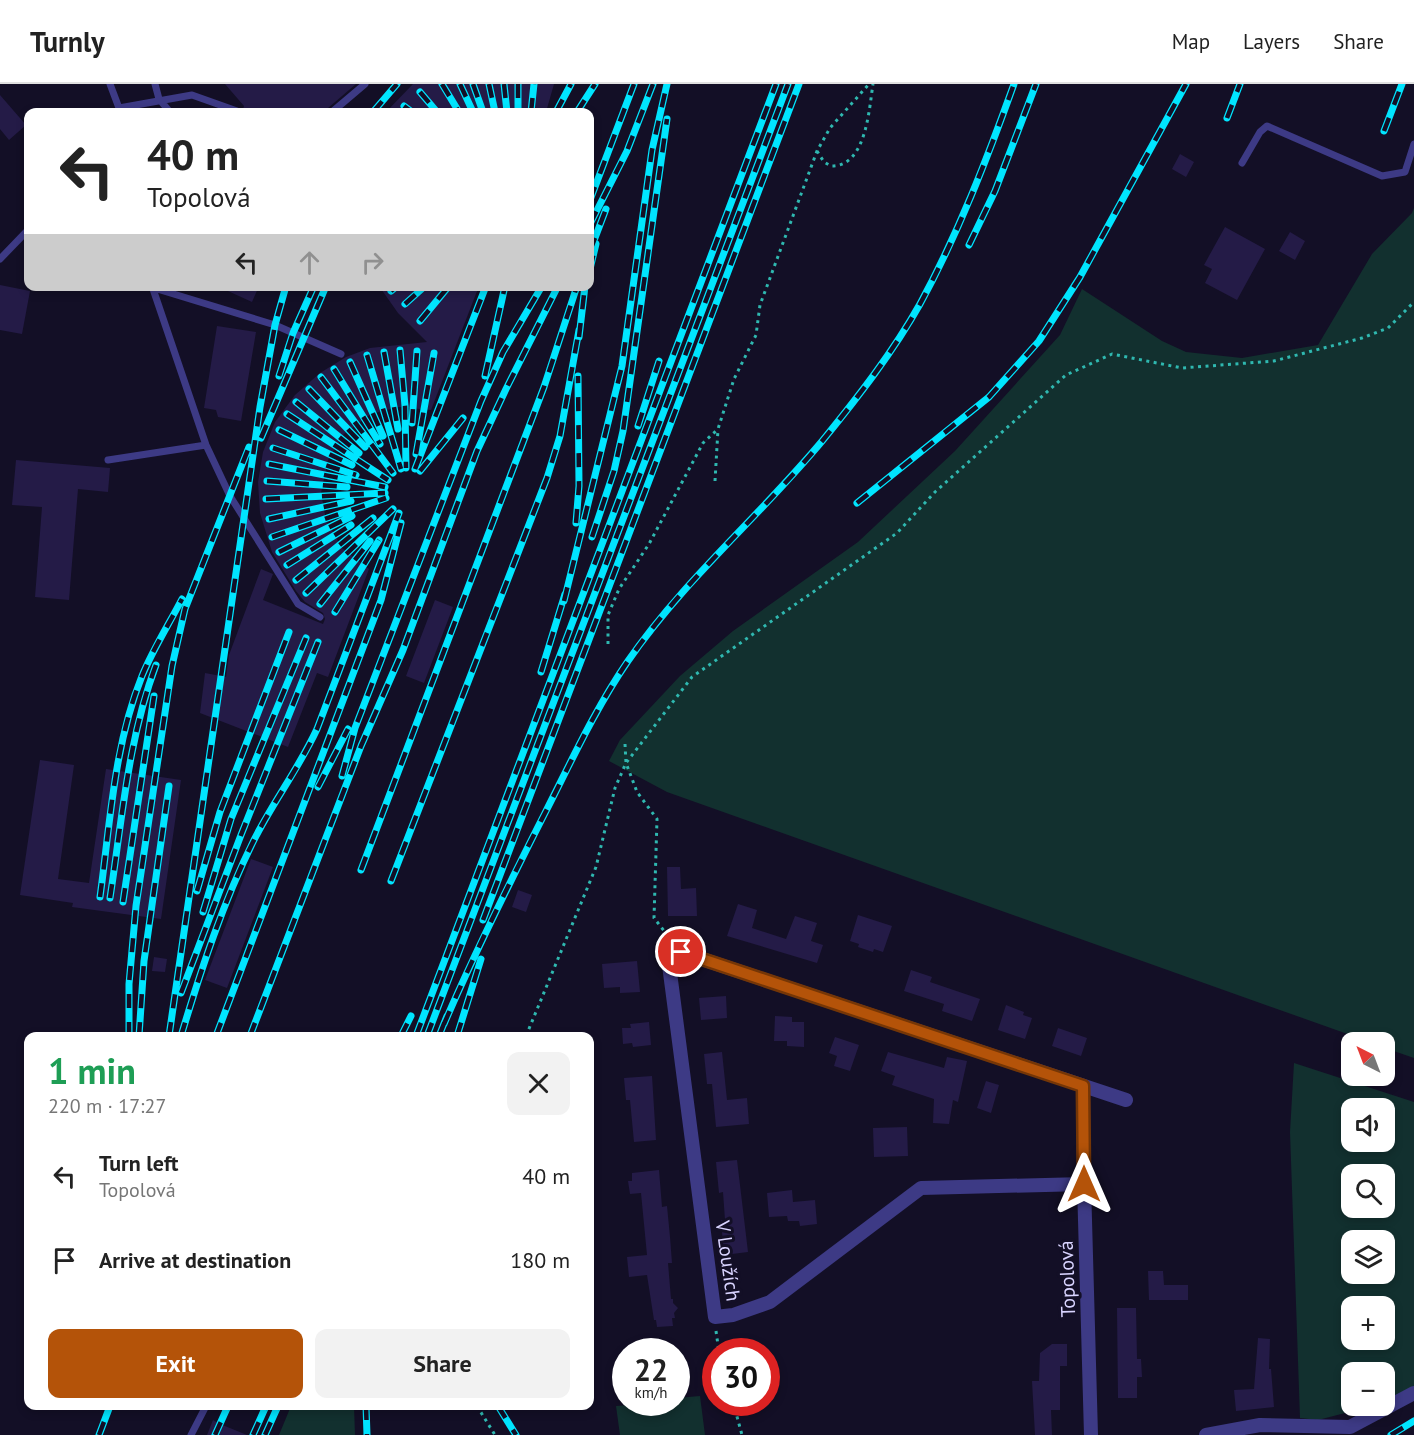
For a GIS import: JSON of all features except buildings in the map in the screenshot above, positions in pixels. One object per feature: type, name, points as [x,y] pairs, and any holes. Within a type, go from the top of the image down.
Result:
[{"type":"street","points":[[681,952],[1126,1100]]},
{"type":"street","name":"V Loužích","points":[[681,952],[669,965],[715,1317],[733,1315],[770,1302],[921,1188],[1084,1184]]},
{"type":"street","name":"Topolová","points":[[1083,1086],[1091,1435]]},
{"type":"street","points":[[1206,1435],[1260,1425],[1350,1427],[1414,1393]]},
{"type":"lane","points":[[110,84],[117,108]]},
{"type":"lane","points":[[155,84],[159,99],[167,108]]},
{"type":"lane","points":[[338,108],[365,84]]},
{"type":"lane","points":[[125,108],[159,99],[192,95],[229,108]]},
{"type":"lane","points":[[1242,163],[1260,132],[1267,126],[1382,176],[1405,172],[1414,144]]},
{"type":"lane","points":[[0,259],[24,234]]},
{"type":"lane","points":[[155,291],[206,445],[230,496],[298,604],[320,617]]},
{"type":"lane","points":[[166,291],[275,326],[341,354]]},
{"type":"lane","points":[[108,460],[206,445]]},
{"type":"lane","points":[[191,1435],[204,1410]]},
{"type":"path","points":[[715,481],[718,429],[734,379],[756,335],[760,305],[817,151],[830,128],[871,84]]},
{"type":"path","points":[[817,151],[824,162],[831,166],[847,164],[853,158],[864,134],[871,84]]},
{"type":"path","points":[[528,1032],[596,867],[615,788],[626,764],[692,677],[897,533],[935,492],[1066,375],[1112,354],[1182,368],[1274,361],[1362,338],[1388,328],[1414,302]]},
{"type":"path","points":[[608,644],[608,615],[620,589],[649,544],[703,443],[718,429]]},
{"type":"path","points":[[625,744],[626,764],[637,792],[657,819],[654,918],[681,952]]},
{"type":"path","points":[[715,1317],[717,1338]]},
{"type":"path","points":[[479,1410],[495,1435]]},
{"type":"path","points":[[737,1416],[742,1435]]},
{"type":"green space","points":[[1414,208],[1414,1058],[1395,1051],[1395,1032],[1342,1032],[667,792],[609,761],[620,740],[680,676],[733,631],[858,542],[955,451],[1060,335],[1082,289],[1162,341],[1186,352],[1242,358],[1318,345],[1372,254],[1412,213]]},
{"type":"green space","points":[[1294,1063],[1341,1078],[1341,1086],[1365,1086],[1414,1102],[1414,1386],[1395,1399],[1395,1362],[1341,1362],[1341,1414],[1318,1420],[1300,1418],[1290,1132]]},
{"type":"green space","points":[[700,1396],[705,1435],[620,1435],[617,1416],[690,1416],[690,1397]]},
{"type":"green space","points":[[289,1410],[354,1410],[355,1435],[279,1435]]},
{"type":"railway","points":[[376,108],[397,84]]},
{"type":"railway","points":[[442,84],[457,108]]},
{"type":"railway","points":[[460,84],[471,108]]},
{"type":"railway","points":[[473,84],[482,108]]},
{"type":"railway","points":[[489,84],[494,108]]},
{"type":"railway","points":[[504,84],[507,108]]},
{"type":"railway","points":[[518,84],[518,108]]},
{"type":"railway","points":[[531,108],[534,84]]},
{"type":"railway","points":[[558,108],[571,84]]},
{"type":"railway","points":[[580,108],[595,84]]},
{"type":"railway","points":[[594,189],[634,84]]},
{"type":"railway","points":[[594,216],[627,151],[653,84]]},
{"type":"railway","points":[[564,601],[622,366],[652,150],[667,84]]},
{"type":"railway","points":[[418,1032],[776,84]]},
{"type":"railway","points":[[429,1032],[788,84]]},
{"type":"railway","points":[[483,920],[799,84]]},
{"type":"railway","points":[[444,1024],[493,917],[574,755],[628,661],[673,603],[823,440],[874,374],[910,322],[934,278],[959,223],[1014,84]]},
{"type":"railway","points":[[969,245],[995,191],[1036,84]]},
{"type":"railway","points":[[857,503],[989,397],[1039,341],[1080,277],[1186,84]]},
{"type":"railway","points":[[1227,118],[1240,84]]},
{"type":"railway","points":[[1384,131],[1402,84]]},
{"type":"railway","points":[[420,92],[434,108]]},
{"type":"railway","points":[[592,537],[614,471],[623,431],[667,119]]},
{"type":"railway","points":[[594,240],[606,209]]},
{"type":"railway","points":[[594,252],[596,244]]},
{"type":"railway","points":[[170,1032],[260,407],[275,325],[285,291]]},
{"type":"railway","points":[[279,376],[293,333],[312,291]]},
{"type":"railway","points":[[261,438],[324,291]]},
{"type":"railway","points":[[405,304],[419,291]]},
{"type":"railway","points":[[420,321],[445,291]]},
{"type":"railway","points":[[415,469],[484,291]]},
{"type":"railway","points":[[485,376],[504,291]]},
{"type":"railway","points":[[342,776],[355,728],[481,401],[503,352],[539,291]]},
{"type":"railway","points":[[252,1032],[361,746],[403,650],[477,451],[555,291]]},
{"type":"railway","points":[[361,870],[544,387],[575,291]]},
{"type":"railway","points":[[579,337],[584,291]]},
{"type":"railway","points":[[391,881],[547,478],[560,436],[579,330]]},
{"type":"railway","points":[[400,350],[405,406],[406,468]]},
{"type":"railway","points":[[412,423],[417,351]]},
{"type":"railway","points":[[384,352],[398,429]]},
{"type":"railway","points":[[416,454],[434,353]]},
{"type":"railway","points":[[367,355],[401,469]]},
{"type":"railway","points":[[638,426],[659,361]]},
{"type":"railway","points":[[350,362],[383,436]]},
{"type":"railway","points":[[334,369],[380,444]]},
{"type":"railway","points":[[576,523],[579,486],[578,376]]},
{"type":"railway","points":[[321,377],[393,473]]},
{"type":"railway","points":[[309,389],[365,447]]},
{"type":"railway","points":[[296,402],[359,453]]},
{"type":"railway","points":[[287,414],[388,480]]},
{"type":"railway","points":[[420,471],[463,418]]},
{"type":"railway","points":[[279,430],[352,465]]},
{"type":"railway","points":[[129,1032],[129,984],[136,906],[172,666],[185,609],[249,447]]},
{"type":"railway","points":[[273,448],[356,475]]},
{"type":"railway","points":[[269,464],[385,487]]},
{"type":"railway","points":[[267,481],[347,487]]},
{"type":"railway","points":[[266,499],[385,493]]},
{"type":"railway","points":[[272,537],[386,498]]},
{"type":"railway","points":[[269,519],[351,501]]},
{"type":"railway","points":[[306,593],[393,509]]},
{"type":"railway","points":[[182,1032],[232,888],[261,826],[317,729],[399,513]]},
{"type":"railway","points":[[279,552],[352,516]]},
{"type":"railway","points":[[296,580],[373,518]]},
{"type":"railway","points":[[218,1032],[381,600],[401,523]]},
{"type":"railway","points":[[287,565],[351,525]]},
{"type":"railway","points":[[335,612],[379,540]]},
{"type":"railway","points":[[320,604],[370,541]]},
{"type":"railway","points":[[541,672],[565,594]]},
{"type":"railway","points":[[100,897],[114,785],[125,729],[146,666],[182,599]]},
{"type":"railway","points":[[197,891],[220,812],[289,632]]},
{"type":"railway","points":[[203,912],[231,819],[306,638]]},
{"type":"railway","points":[[181,993],[318,642]]},
{"type":"railway","points":[[110,898],[132,751],[146,693],[156,665]]},
{"type":"railway","points":[[123,902],[154,696]]},
{"type":"railway","points":[[318,787],[348,729]]},
{"type":"railway","points":[[139,1032],[144,961],[169,786]]},
{"type":"railway","points":[[458,1032],[481,959]]},
{"type":"railway","points":[[403,1032],[411,1016]]},
{"type":"railway","points":[[441,1032],[447,1016]]},
{"type":"railway","points":[[99,1435],[108,1410]]},
{"type":"railway","points":[[215,1435],[226,1410]]},
{"type":"railway","points":[[253,1435],[264,1410]]},
{"type":"railway","points":[[265,1435],[276,1410]]},
{"type":"railway","points":[[366,1410],[367,1435]]},
{"type":"railway","points":[[500,1410],[516,1435]]},
{"type":"railway","points":[[1391,1435],[1414,1421]]},
{"type":"route","points":[[681,952],[1083,1086],[1084,1184]]}]
